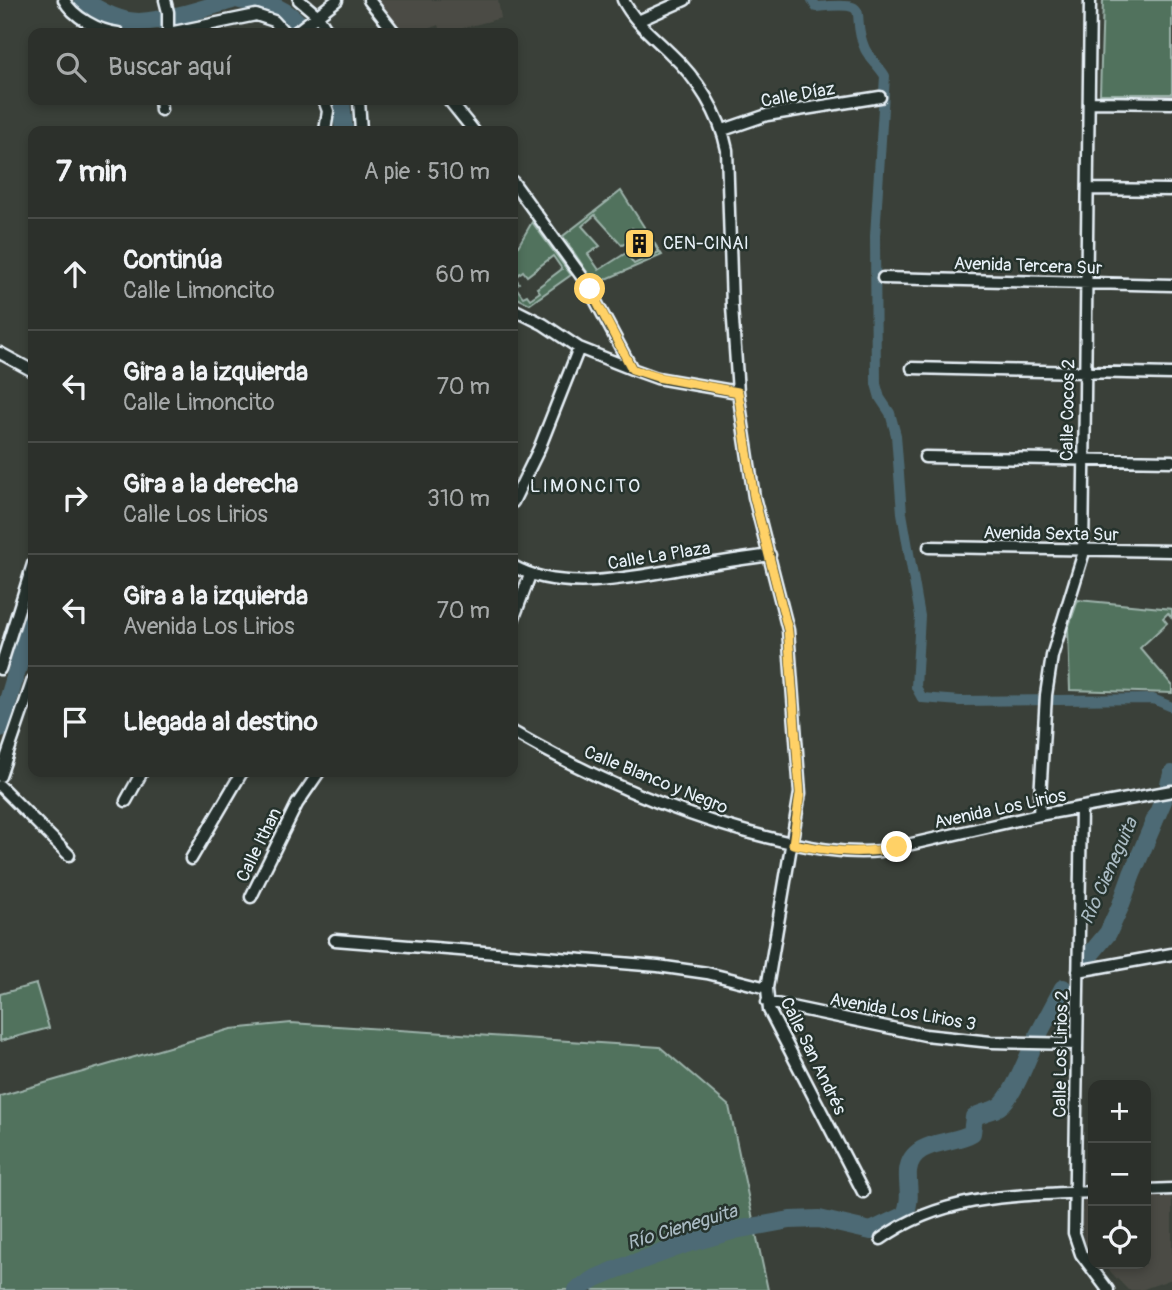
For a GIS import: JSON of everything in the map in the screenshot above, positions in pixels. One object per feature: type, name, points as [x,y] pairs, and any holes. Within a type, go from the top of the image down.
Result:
[{"type":"street","points":[[64,0],[67,6],[92,24],[104,28]]},
{"type":"street","points":[[165,0],[169,28]]},
{"type":"street","points":[[299,0],[324,28]]},
{"type":"street","points":[[302,28],[337,0]]},
{"type":"street","points":[[369,0],[391,28]]},
{"type":"street","points":[[623,0],[638,22],[689,74],[716,113],[723,130]]},
{"type":"street","points":[[638,22],[685,0]]},
{"type":"street","name":"Calle Cocos 2","points":[[1039,815],[1044,719],[1052,656],[1083,550],[1090,0]]},
{"type":"street","points":[[185,28],[256,15],[274,21],[280,28]]},
{"type":"street","name":"Calle Díaz","points":[[723,130],[767,115],[880,97]]},
{"type":"street","points":[[1089,102],[1172,103]]},
{"type":"street","points":[[326,105],[328,111],[326,126]]},
{"type":"street","points":[[359,105],[361,126]]},
{"type":"street","points":[[453,105],[470,126]]},
{"type":"street","name":"Calle San Andrés","points":[[723,130],[727,150],[738,392],[754,497],[788,630],[800,793],[767,988],[767,1002],[863,1192]]},
{"type":"street","points":[[518,189],[585,281],[632,369]]},
{"type":"street","points":[[1088,189],[1172,190]]},
{"type":"street","name":"Avenida Tercera Sur","points":[[883,278],[1172,285]]},
{"type":"street","points":[[518,312],[543,324],[579,348],[632,369],[657,377],[738,392]]},
{"type":"street","points":[[518,492],[539,449],[579,348]]},
{"type":"street","points":[[0,353],[28,368]]},
{"type":"street","points":[[912,368],[1172,374]]},
{"type":"street","points":[[925,457],[1172,461]]},
{"type":"street","name":"Avenida Sexta Sur","points":[[929,547],[1172,551]]},
{"type":"street","name":"Calle La Plaza","points":[[518,569],[530,575],[604,581],[632,579],[770,555]]},
{"type":"street","points":[[518,607],[530,575]]},
{"type":"street","points":[[0,669],[28,580]]},
{"type":"street","points":[[0,776],[28,695]]},
{"type":"street","name":"Calle Blanco y Negro","points":[[518,735],[554,756],[688,814],[793,844]]},
{"type":"street","points":[[0,741],[11,745]]},
{"type":"street","points":[[126,802],[139,777]]},
{"type":"street","points":[[191,859],[239,777]]},
{"type":"street","name":"Calle Ithan","points":[[251,897],[297,804],[316,777]]},
{"type":"street","points":[[0,786],[69,855]]},
{"type":"street","name":"Avenida Los Lirios","points":[[793,844],[824,850],[870,852],[936,840],[1039,815],[1172,791]]},
{"type":"street","name":"Calle Los Lirios 2","points":[[1081,808],[1074,1233],[1081,1254],[1108,1290]]},
{"type":"street","points":[[335,940],[657,966],[707,973],[767,988]]},
{"type":"street","points":[[1078,971],[1172,954]]},
{"type":"street","name":"Avenida Los Lirios 3","points":[[767,1002],[925,1035],[991,1042],[1077,1044]]},
{"type":"street","points":[[1151,1190],[1172,1189]]},
{"type":"street","points":[[881,1239],[899,1226],[936,1210],[1000,1197],[1045,1192],[1088,1192]]},
{"type":"shaded area","points":[[376,0],[498,0],[501,18],[463,28],[439,28],[438,25],[431,28],[396,28]]},
{"type":"shaded area","points":[[1172,1195],[1172,1279],[1141,1290],[1128,1290],[1108,1269],[1151,1269],[1151,1196]]},
{"type":"shaded area","points":[[1088,1198],[1088,1246],[1082,1223],[1083,1199]]},
{"type":"green space","points":[[1103,0],[1172,0],[1172,94],[1100,94]]},
{"type":"green space","points":[[621,191],[662,255],[595,284],[563,236]],"holes":[[[595,215],[622,245],[634,240],[628,236],[632,228],[640,232],[638,238],[647,234],[659,252],[634,264],[626,253],[599,270],[588,254],[600,246],[582,226]]]},
{"type":"green space","points":[[532,222],[571,275],[530,304],[518,298],[518,290],[523,297],[527,295],[530,299],[540,292],[537,288],[562,269],[553,256],[527,276],[523,271],[518,275],[518,246]]},
{"type":"green space","points":[[1078,600],[1172,609],[1172,618],[1168,613],[1163,618],[1167,623],[1140,648],[1172,685],[1172,693],[1070,690],[1068,629]]},
{"type":"green space","points":[[36,984],[49,1028],[0,1041],[0,994]]},
{"type":"green space","points":[[291,1023],[660,1047],[729,1106],[768,1290],[0,1290],[0,1096],[231,1029]]},
{"type":"waterway","points":[[83,0],[102,12],[131,22],[174,17],[232,0]]},
{"type":"waterway","points":[[240,0],[278,8],[293,17],[303,28]]},
{"type":"waterway","points":[[812,0],[816,7],[854,8],[865,49],[885,76],[875,236],[876,384],[880,398],[890,413],[896,435],[902,513],[920,616],[916,687],[922,698],[960,701],[1153,699],[1172,707]]},
{"type":"waterway","points":[[341,105],[344,126]]},
{"type":"waterway","points":[[0,728],[28,633]]},
{"type":"waterway","name":"Río Cieneguita","points":[[1169,784],[1172,774]]},
{"type":"waterway","name":"Río Cieneguita","points":[[1089,956],[1108,933],[1163,801]]},
{"type":"waterway","name":"Río Cieneguita","points":[[1038,1035],[1063,988]]},
{"type":"waterway","name":"Río Cieneguita","points":[[577,1290],[615,1270],[686,1244],[735,1230],[790,1220],[819,1219],[871,1231],[905,1215],[909,1193],[908,1171],[917,1153],[972,1133],[974,1117],[995,1109],[1006,1099],[1031,1051]]},
{"type":"place","name":"CEN-CINAI","points":[[640,243]]},
{"type":"district","name":"LIMONCITO","points":[[586,486]]},
{"type":"route","points":[[590,289],[632,369],[657,377],[738,392],[754,497],[780,590],[788,630],[800,793],[793,844],[858,853],[897,847]]}]
